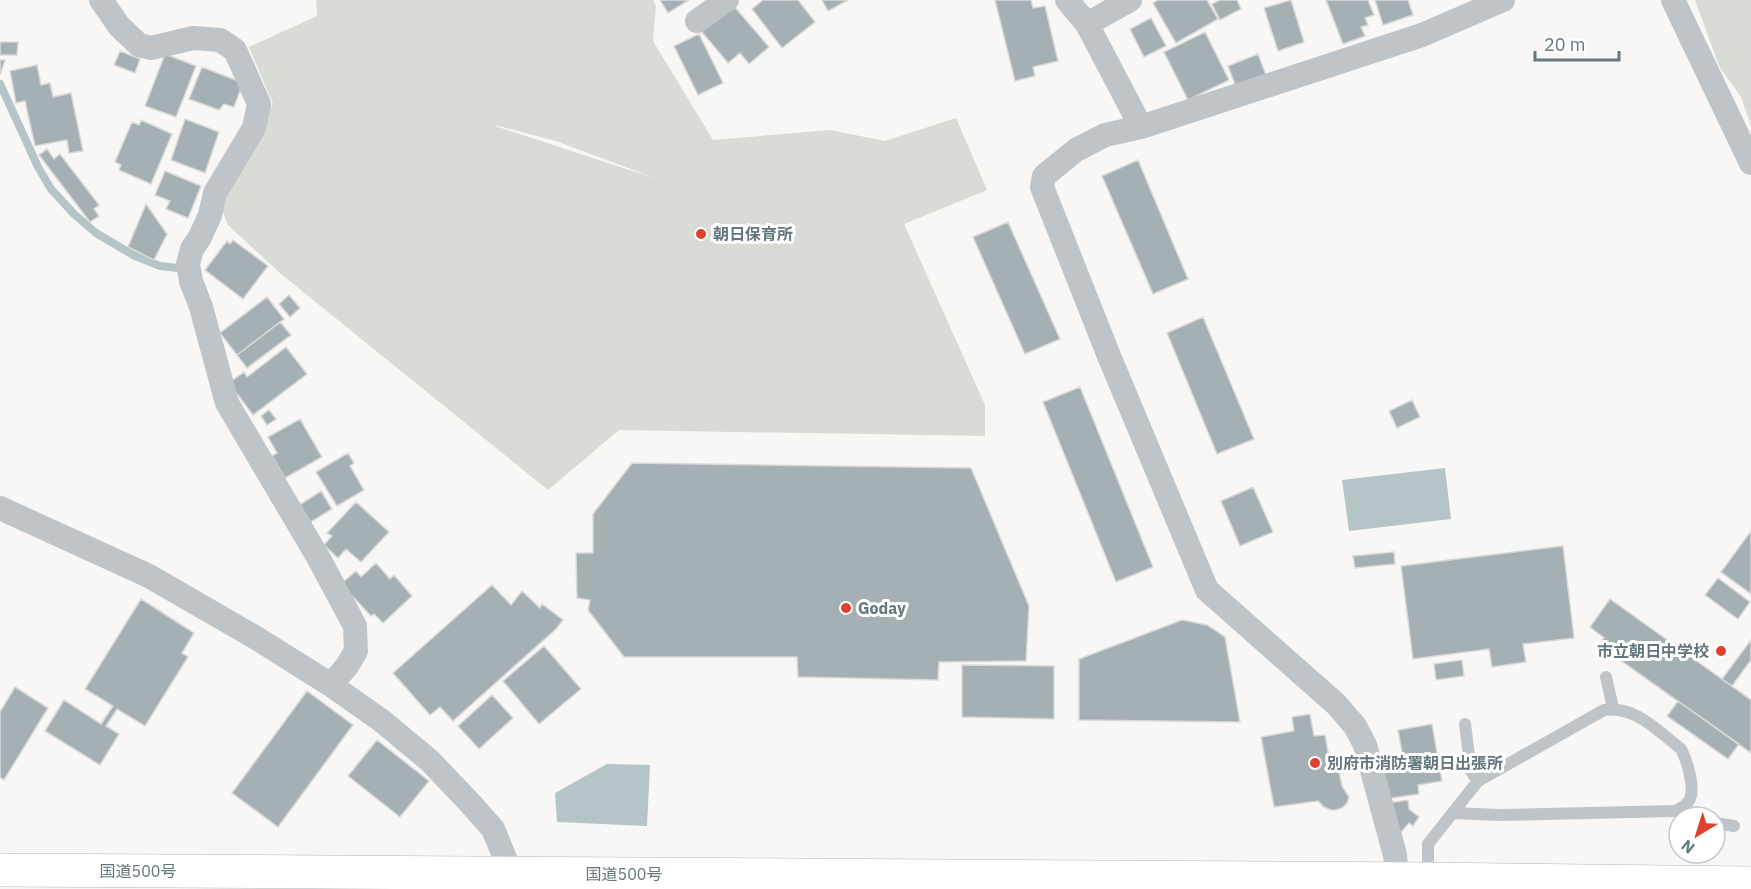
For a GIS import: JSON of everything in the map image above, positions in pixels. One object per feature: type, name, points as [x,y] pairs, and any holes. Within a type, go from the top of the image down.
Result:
[{"type":"highway","name":"国道500号","points":[[0,870],[511,873],[1413,884],[1751,883]]},
{"type":"street","points":[[101,0],[119,26],[139,45],[151,48],[193,38],[220,40],[235,51],[259,104],[254,128],[215,193],[210,215],[192,249],[188,264],[227,403],[318,557],[355,626],[356,651],[331,685]]},
{"type":"street","points":[[697,21],[727,0]]},
{"type":"street","points":[[1067,0],[1087,24],[1141,127]]},
{"type":"street","points":[[1087,24],[1130,0]]},
{"type":"street","points":[[1413,884],[1395,855],[1365,745],[1355,726],[1336,704],[1207,590],[1109,356],[1042,187],[1044,176],[1076,150],[1105,135],[1141,127],[1422,35],[1503,0]]},
{"type":"street","points":[[1673,0],[1751,163]]},
{"type":"street","points":[[0,508],[149,576],[254,636],[382,721],[430,760],[493,829],[511,873]]},
{"type":"lane","points":[[1606,677],[1613,708]]},
{"type":"lane","points":[[1413,884],[1428,844],[1478,781],[1604,710],[1613,708],[1637,715],[1681,749],[1690,780],[1691,798],[1686,805]]},
{"type":"lane","points":[[1465,724],[1472,771],[1478,781]]},
{"type":"lane","points":[[1453,813],[1500,815],[1667,811]]},
{"type":"lane","points":[[1727,825],[1734,826]]},
{"type":"shaded area","points":[[316,0],[653,0],[656,6],[653,41],[713,140],[830,130],[885,141],[956,118],[987,190],[904,224],[985,405],[985,436],[619,430],[548,490],[281,274],[228,225],[215,193],[273,104],[249,47],[317,16]],"holes":[[[495,125],[556,141],[657,179]]]},
{"type":"shaded area","points":[[1695,0],[1751,0],[1751,126],[1741,97],[1719,66]]},
{"type":"shaded area","points":[[1445,468],[1451,519],[1349,531],[1342,480]]},
{"type":"shaded area","points":[[607,764],[650,765],[647,826],[557,822],[555,793]]},
{"type":"building","points":[[660,0],[689,0],[668,13]]},
{"type":"building","points":[[763,0],[798,0],[815,22],[782,48],[752,9]]},
{"type":"building","points":[[822,0],[848,0],[828,11]]},
{"type":"building","points":[[995,0],[1031,0],[1033,8],[1045,6],[1058,61],[1033,67],[1035,76],[1015,81]]},
{"type":"building","points":[[1158,0],[1207,0],[1218,19],[1176,43],[1153,3]]},
{"type":"building","points":[[1220,0],[1237,0],[1241,9],[1220,20],[1212,4]]},
{"type":"building","points":[[1291,0],[1304,42],[1278,51],[1264,8]]},
{"type":"building","points":[[1326,0],[1368,0],[1374,15],[1365,18],[1368,25],[1361,27],[1365,36],[1343,44]]},
{"type":"building","points":[[1375,0],[1408,0],[1413,15],[1383,25]]},
{"type":"building","points":[[732,4],[769,47],[749,64],[740,53],[728,63],[701,31]]},
{"type":"building","points":[[1151,18],[1166,46],[1144,57],[1130,29]]},
{"type":"building","points":[[1205,32],[1229,80],[1188,100],[1164,52]]},
{"type":"building","points":[[699,34],[723,83],[698,95],[674,46]]},
{"type":"building","points":[[0,42],[18,42],[17,55],[0,55]]},
{"type":"building","points":[[120,51],[140,59],[135,73],[114,65]]},
{"type":"building","points":[[165,54],[196,66],[176,117],[145,106]]},
{"type":"building","points":[[1258,54],[1266,75],[1236,87],[1228,66]]},
{"type":"building","points":[[0,60],[5,60],[0,75]]},
{"type":"building","points":[[37,65],[41,85],[50,83],[53,97],[71,93],[83,151],[69,153],[67,140],[35,146],[25,101],[16,103],[10,71]]},
{"type":"building","points":[[202,67],[243,83],[234,107],[224,104],[219,110],[189,99]]},
{"type":"building","points":[[185,119],[219,132],[205,173],[171,160]]},
{"type":"building","points":[[141,120],[172,134],[151,184],[119,170],[121,165],[115,162],[132,122],[139,125]]},
{"type":"building","points":[[47,149],[54,159],[60,154],[99,205],[94,209],[99,216],[90,222],[39,155]]},
{"type":"building","points":[[1138,160],[1188,279],[1153,294],[1102,176]]},
{"type":"building","points":[[165,171],[201,186],[188,218],[166,209],[170,201],[155,195]]},
{"type":"building","points":[[146,204],[167,234],[154,260],[128,247]]},
{"type":"building","points":[[1008,222],[1060,339],[1025,354],[973,237]]},
{"type":"building","points":[[233,240],[268,266],[243,299],[205,270],[227,241],[230,244]]},
{"type":"building","points":[[289,295],[300,308],[290,317],[279,304]]},
{"type":"building","points":[[267,297],[284,319],[237,355],[220,333]]},
{"type":"building","points":[[1203,317],[1254,439],[1217,454],[1167,333]]},
{"type":"building","points":[[280,322],[291,335],[247,368],[237,355]]},
{"type":"building","points":[[286,347],[307,374],[253,415],[229,383],[244,372],[247,377]]},
{"type":"building","points":[[1080,387],[1153,567],[1116,582],[1043,402]]},
{"type":"building","points":[[1412,400],[1420,417],[1397,428],[1389,411]]},
{"type":"building","points":[[269,410],[276,419],[267,425],[261,416]]},
{"type":"building","points":[[300,419],[322,457],[285,478],[272,456],[277,453],[268,437]]},
{"type":"building","points":[[348,453],[354,463],[350,466],[364,490],[337,506],[316,472]]},
{"type":"building","points":[[632,463],[971,468],[1029,606],[1026,661],[939,662],[938,680],[798,677],[797,657],[624,657],[588,610],[590,600],[577,598],[576,553],[593,553],[593,514]]},
{"type":"building","points":[[1253,487],[1273,532],[1240,546],[1221,501]]},
{"type":"building","points":[[321,491],[332,509],[309,523],[298,506]]},
{"type":"building","points":[[356,502],[389,532],[361,562],[346,549],[338,558],[324,545],[332,536],[327,533]]},
{"type":"building","points":[[1751,531],[1751,594],[1721,572]]},
{"type":"building","points":[[1563,546],[1574,638],[1523,644],[1526,662],[1492,667],[1489,649],[1413,659],[1401,566]]},
{"type":"building","points":[[1394,552],[1395,564],[1355,568],[1353,556]]},
{"type":"building","points":[[376,563],[390,579],[394,575],[412,596],[383,623],[374,614],[371,616],[341,584],[356,571],[361,577]]},
{"type":"building","points":[[1718,578],[1750,602],[1738,619],[1705,595]]},
{"type":"building","points":[[492,585],[511,605],[522,591],[540,608],[542,604],[563,620],[556,629],[453,721],[440,707],[430,715],[393,673]]},
{"type":"building","points":[[141,599],[194,633],[182,653],[188,657],[145,726],[117,709],[106,726],[119,734],[100,765],[45,731],[64,700],[101,724],[113,706],[85,689]]},
{"type":"building","points":[[1610,599],[1751,700],[1751,753],[1599,645],[1604,638],[1590,627]]},
{"type":"building","points":[[1182,620],[1207,625],[1225,637],[1240,722],[1079,720],[1079,659]]},
{"type":"building","points":[[1751,640],[1751,660],[1732,686],[1722,679]]},
{"type":"building","points":[[544,646],[581,689],[539,724],[503,681]]},
{"type":"building","points":[[1462,660],[1464,676],[1436,680],[1434,664]]},
{"type":"building","points":[[962,665],[1054,666],[1054,719],[962,717]]},
{"type":"building","points":[[15,687],[48,708],[4,780],[0,777],[0,712]]},
{"type":"building","points":[[307,691],[353,725],[278,827],[232,793]]},
{"type":"building","points":[[492,695],[513,718],[479,749],[458,726]]},
{"type":"building","points":[[1678,701],[1739,744],[1728,759],[1667,716]]},
{"type":"building","points":[[1310,714],[1314,736],[1325,735],[1330,763],[1337,762],[1342,786],[1349,797],[1347,803],[1336,810],[1324,807],[1318,801],[1274,807],[1261,737],[1294,731],[1292,717]]},
{"type":"building","points":[[1432,724],[1442,781],[1418,785],[1419,794],[1386,799],[1380,762],[1403,758],[1398,730]]},
{"type":"building","points":[[377,740],[429,781],[400,817],[348,776]]},
{"type":"building","points":[[1408,800],[1409,809],[1419,817],[1413,826],[1409,823],[1396,838],[1389,803]]},
{"type":"waterway","points":[[0,84],[38,167],[51,189],[74,214],[96,233],[133,255],[160,266],[178,268]]},
{"type":"place","name":"朝日保育所","points":[[701,234]]},
{"type":"place","name":"Goday","points":[[846,608]]},
{"type":"place","name":"市立朝日中学校","points":[[1721,651]]},
{"type":"place","name":"別府市消防署朝日出張所","points":[[1315,763]]}]
